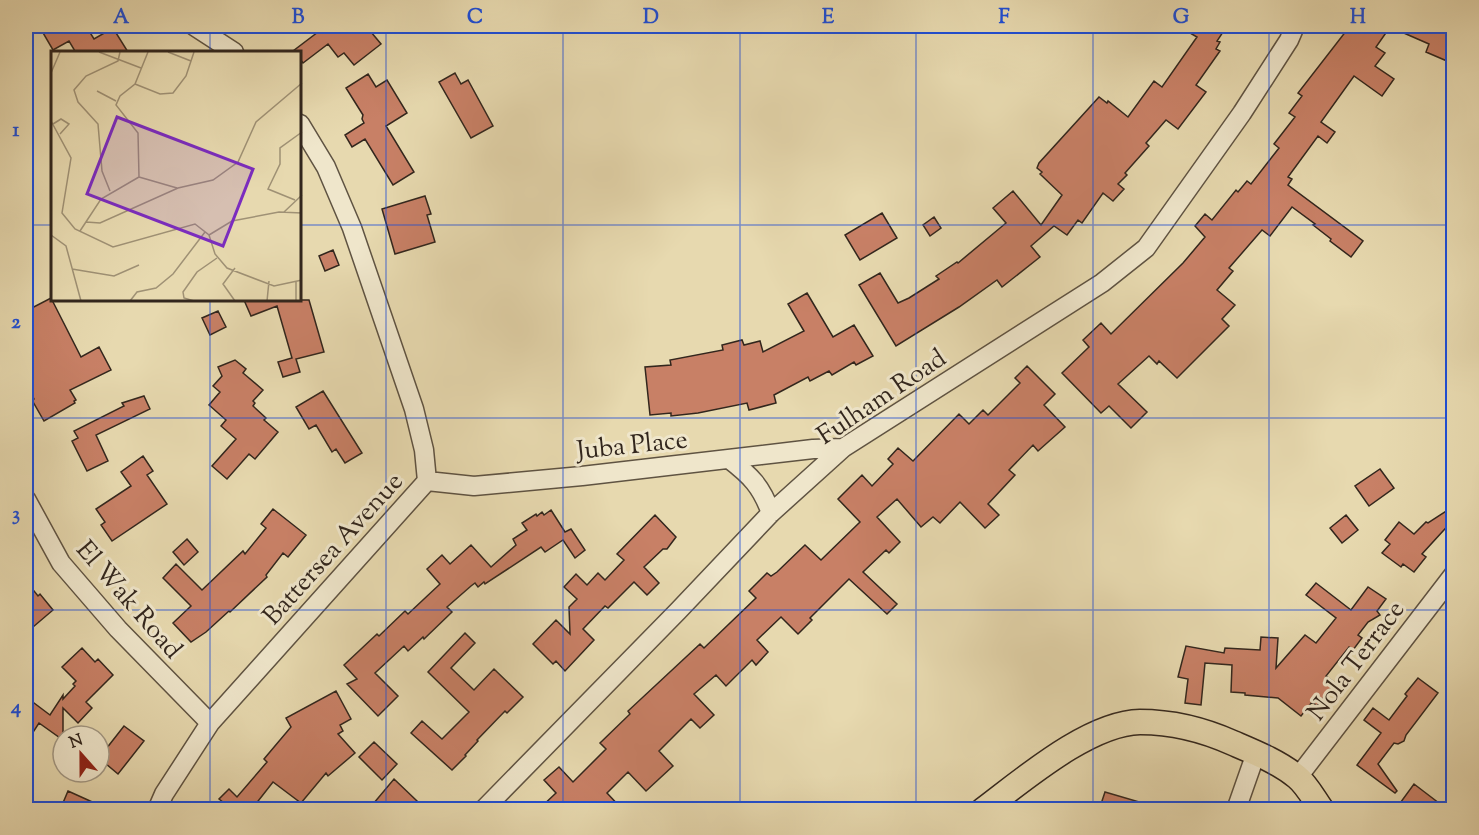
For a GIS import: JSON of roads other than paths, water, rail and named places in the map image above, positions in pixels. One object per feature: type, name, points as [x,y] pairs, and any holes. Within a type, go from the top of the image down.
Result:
[{"type":"main road","points":[[983,810],[1063,752],[1082,741],[1120,725],[1140,722],[1175,725],[1208,732],[1256,753],[1298,777],[1322,810]]},
{"type":"street","points":[[194,26],[232,51]]},
{"type":"street","name":"Fulham Road","points":[[483,810],[771,513],[843,448],[1102,283],[1146,248],[1242,113],[1290,40],[1295,26]]},
{"type":"street","name":"Battersea Avenue","points":[[157,810],[164,794],[210,723],[427,481],[424,450],[414,409],[352,228],[326,167],[302,127]]},
{"type":"street","name":"Juba Place","points":[[427,481],[474,486],[813,449],[843,448]]},
{"type":"street","points":[[729,459],[760,487],[771,513]]},
{"type":"street","name":"El Wak Road","points":[[26,499],[61,563],[118,629],[210,723]]},
{"type":"street","name":"Nola Terrace","points":[[1298,777],[1454,574]]},
{"type":"street","points":[[1236,810],[1256,753]]}]
